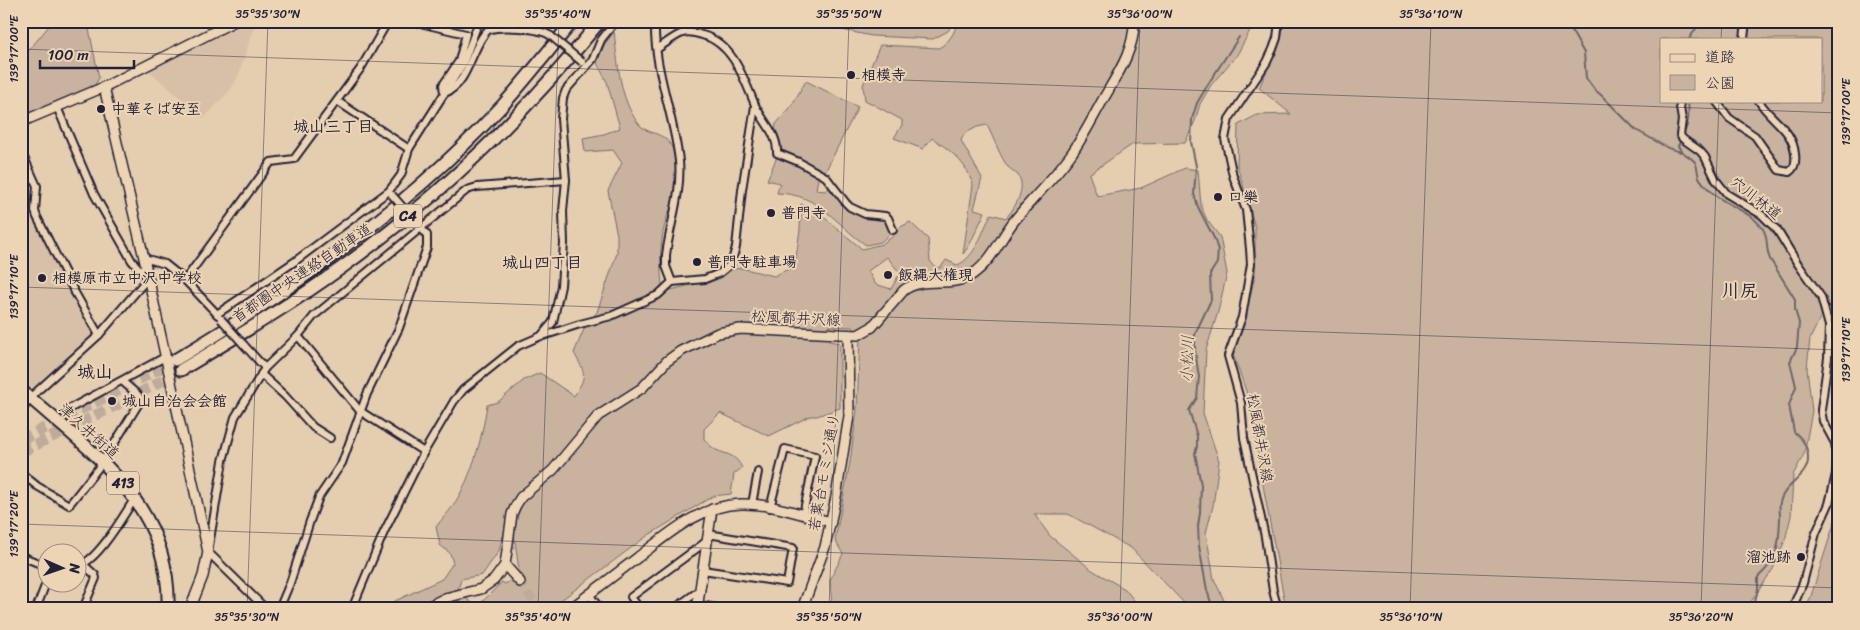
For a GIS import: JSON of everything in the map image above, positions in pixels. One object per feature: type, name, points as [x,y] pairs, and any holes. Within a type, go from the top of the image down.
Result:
[{"type":"highway","name":"首都圏中央連絡自動車道","points":[[174,362],[250,315],[292,286],[362,234],[412,193],[503,105],[573,21]]},
{"type":"highway","name":"首都圏中央連絡自動車道","points":[[174,362],[255,325],[343,267],[422,205],[510,122],[556,74],[600,21]]},
{"type":"highway","name":"津久井街道","points":[[21,390],[103,462],[135,498],[145,513],[160,546],[168,583],[168,609]]},
{"type":"street","points":[[21,122],[104,86],[235,21]]},
{"type":"street","points":[[185,280],[271,162],[294,159],[361,68],[388,21]]},
{"type":"street","points":[[411,21],[466,34],[458,60],[443,85],[444,93]]},
{"type":"street","points":[[219,316],[390,193],[401,174],[409,149],[463,64],[479,21]]},
{"type":"street","points":[[541,336],[552,322],[561,286],[566,180],[561,119],[563,98],[566,90],[584,64],[596,55],[605,34],[616,21]]},
{"type":"street","points":[[655,21],[654,34],[679,161],[679,184],[666,255],[666,266],[672,282]]},
{"type":"street","name":"松風都井沢線","points":[[504,565],[512,514],[521,497],[553,470],[598,416],[642,388],[667,361],[680,351],[718,332],[740,329],[858,335],[872,327],[909,286],[923,282],[958,281],[972,275],[989,260],[1014,222],[1078,146],[1124,60],[1132,38],[1134,21]]},
{"type":"street","name":"松風都井沢線","points":[[1278,609],[1244,438],[1241,403],[1228,356],[1242,317],[1250,256],[1246,210],[1233,176],[1225,139],[1229,119],[1270,56],[1277,38],[1279,21]]},
{"type":"street","points":[[1744,38],[1746,21]]},
{"type":"street","points":[[444,93],[451,90],[459,81],[488,30],[507,28],[538,30],[551,36],[584,64]]},
{"type":"street","points":[[657,49],[684,33],[695,33],[713,38],[725,47],[776,140],[777,153],[819,172],[826,177],[846,204],[865,214],[885,216],[888,218],[893,230]]},
{"type":"street","points":[[104,86],[148,278],[174,362],[208,552],[266,609]]},
{"type":"street","points":[[337,101],[409,149]]},
{"type":"street","name":"穴川林道","points":[[1680,102],[1682,120],[1680,135],[1705,157],[1716,180],[1727,194],[1762,215],[1784,239],[1798,264],[1822,297],[1829,326],[1828,358],[1821,410],[1823,421],[1835,443],[1837,463],[1834,488],[1816,533],[1803,583],[1792,609]]},
{"type":"street","points":[[1717,102],[1729,118],[1755,136],[1779,170],[1789,172],[1792,170],[1796,159],[1793,142],[1786,130],[1767,113],[1760,102]]},
{"type":"street","points":[[352,609],[384,532],[424,452],[445,415],[463,390],[518,346],[541,336],[611,316],[658,295],[672,282],[713,276],[727,268],[733,261],[742,190],[756,106]]},
{"type":"street","points":[[56,107],[94,194],[132,260],[148,278]]},
{"type":"street","points":[[21,151],[37,186],[35,211],[37,217],[74,291],[99,335]]},
{"type":"street","points":[[190,609],[203,576],[223,461],[236,417],[263,371],[298,336],[314,316],[467,190],[477,187],[566,180]]},
{"type":"street","points":[[279,609],[290,583],[319,498],[342,464],[360,411],[399,328],[427,247],[427,235],[390,193]]},
{"type":"street","points":[[144,258],[165,264],[185,280],[219,316],[263,371],[313,427],[330,438]]},
{"type":"street","points":[[21,411],[29,403],[30,398],[99,335],[148,278]]},
{"type":"street","name":"若葉台モミジ通り","points":[[802,609],[822,555],[831,522],[849,416],[848,335]]},
{"type":"street","points":[[298,336],[360,411],[424,452]]},
{"type":"street","points":[[68,409],[78,409],[94,396],[122,381],[174,362]]},
{"type":"street","points":[[21,473],[37,486],[69,504],[103,462],[141,400],[122,381]]},
{"type":"street","points":[[94,396],[98,402]]},
{"type":"street","points":[[770,508],[785,449],[815,456],[803,515]]},
{"type":"street","points":[[752,504],[758,472]]},
{"type":"street","points":[[88,559],[106,541],[135,498]]},
{"type":"street","points":[[570,609],[692,518],[712,510],[733,504],[752,504],[831,522]]},
{"type":"street","points":[[712,510],[697,607],[724,609]]},
{"type":"street","points":[[640,609],[631,597],[708,538],[793,548],[787,583],[703,570]]},
{"type":"street","points":[[21,556],[38,564]]},
{"type":"street","points":[[423,609],[445,598],[481,589],[494,580],[504,565],[520,582]]},
{"type":"street","points":[[83,609],[96,578],[95,575],[88,570]]},
{"type":"street","points":[[674,609],[700,590]]},
{"type":"street","points":[[36,609],[43,592]]},
{"type":"street","points":[[589,594],[600,609]]},
{"type":"shaded area","points":[[244,24],[254,27],[238,77],[231,89],[204,118],[149,71]]},
{"type":"shaded area","name":"相模原市立中沢中学校","points":[[21,160],[34,189],[31,210],[33,216],[91,331],[91,336],[35,386],[30,387],[21,382]]},
{"type":"green space","points":[[53,21],[78,21],[89,29],[99,78],[93,88],[21,120],[21,53],[25,55]]},
{"type":"green space","points":[[828,21],[954,21],[948,31],[933,39],[872,36],[827,27]]},
{"type":"green space","points":[[958,21],[1255,21],[1237,55],[1211,85],[1200,104],[1185,143],[1133,144],[1089,174],[1097,196],[1141,188],[1185,168],[1198,170],[1201,206],[1207,220],[1220,237],[1227,273],[1218,312],[1206,350],[1203,413],[1219,461],[1213,506],[1206,533],[1214,579],[1228,609],[1190,609],[1131,548],[1068,514],[1034,514],[1050,536],[1092,570],[1125,589],[1141,609],[832,609],[830,580],[843,554],[835,540],[850,462],[857,409],[860,337],[853,327],[829,326],[829,341],[840,343],[840,408],[817,416],[810,416],[769,436],[720,413],[704,429],[704,439],[708,444],[716,450],[735,458],[742,468],[734,474],[731,494],[713,496],[647,536],[549,609],[388,609],[395,601],[442,579],[453,563],[450,553],[440,545],[436,527],[453,506],[466,483],[479,444],[487,405],[498,402],[524,380],[540,373],[574,396],[583,379],[583,371],[574,353],[584,329],[597,312],[617,253],[617,235],[608,191],[622,163],[613,150],[585,152],[583,138],[604,134],[620,128],[607,82],[597,63],[604,45],[614,32],[620,79],[632,113],[642,127],[667,140],[671,145],[675,158],[675,195],[666,220],[661,249],[663,292],[714,279],[726,270],[741,268],[774,276],[795,266],[801,204],[820,214],[862,249],[882,244],[892,237],[897,229],[910,222],[928,239],[930,261],[936,268],[941,267],[946,260],[957,265],[969,257],[978,243],[991,214],[1006,218],[1013,209],[1021,192],[1018,175],[1005,163],[987,125],[977,127],[964,134],[961,141],[982,178],[974,209],[985,212],[969,246],[963,254],[973,185],[967,170],[951,152],[932,138],[923,149],[894,138],[902,125],[902,120],[865,100],[863,85],[880,45],[939,48],[949,40]],"holes":[[[887,257],[900,273],[891,289],[875,284],[868,271]],[[514,534],[519,570],[524,578],[518,587],[512,580],[505,584],[502,582],[477,607],[458,591],[461,579],[482,575],[499,551],[503,536]]]},
{"type":"green space","points":[[1284,21],[1839,21],[1839,293],[1821,316],[1810,339],[1807,368],[1812,411],[1804,454],[1793,475],[1791,516],[1785,540],[1773,569],[1746,609],[1286,609],[1262,480],[1252,408],[1233,354],[1243,327],[1255,275],[1255,227],[1237,165],[1238,125],[1257,115],[1291,114],[1259,88],[1278,46]]},
{"type":"green space","points":[[806,81],[858,107],[822,178],[818,178],[816,190],[826,191],[830,186],[844,204],[886,220],[892,232],[881,242],[866,245],[816,204],[805,198],[777,193],[780,183],[767,180],[781,144],[775,130],[776,124],[790,108]]},
{"type":"green space","points":[[1839,508],[1839,609],[1806,609],[1811,596]]},
{"type":"waterway","points":[[1566,21],[1584,53],[1586,78],[1594,89],[1636,130],[1668,148],[1681,152]]},
{"type":"waterway","points":[[1690,38],[1701,21]]},
{"type":"waterway","name":"小松川","points":[[1213,609],[1207,590],[1199,546],[1198,526],[1201,485],[1195,453],[1197,436],[1189,410],[1197,398],[1199,377],[1195,351],[1195,334],[1211,300],[1210,274],[1217,263],[1218,250],[1194,194],[1196,166],[1191,142],[1192,119],[1197,103],[1239,37]]},
{"type":"waterway","points":[[1688,102],[1687,125],[1678,146],[1695,162],[1699,177],[1706,187],[1721,199],[1753,218],[1763,229],[1770,259],[1795,299],[1795,310],[1799,323],[1797,347],[1790,362],[1796,387],[1789,405],[1794,432],[1802,440],[1807,450],[1807,465],[1801,476],[1782,496],[1778,543],[1770,564],[1758,577],[1758,589],[1753,609]]},
{"type":"tunnel","points":[[21,440],[175,360]]},
{"type":"tunnel","points":[[21,452],[129,399],[181,370]]},
{"type":"tunnel","points":[[520,582],[539,609]]},
{"type":"place","name":"相模寺","points":[[851,75]]},
{"type":"place","name":"中華そば安至","points":[[101,109]]},
{"type":"place","name":"口樂","points":[[1218,197]]},
{"type":"place","name":"普門寺","points":[[771,213]]},
{"type":"place","name":"普門寺駐車場","points":[[697,262]]},
{"type":"place","name":"飯縄大権現","points":[[888,275]]},
{"type":"place","name":"相模原市立中沢中学校","points":[[42,278]]},
{"type":"place","name":"城山自治会会館","points":[[112,401]]},
{"type":"place","name":"溜池跡","points":[[1801,557]]},
{"type":"district","name":"城山三丁目","points":[[333,126]]},
{"type":"district","name":"城山四丁目","points":[[542,262]]},
{"type":"district","name":"川尻","points":[[1740,291]]},
{"type":"district","name":"城山","points":[[95,372]]}]
